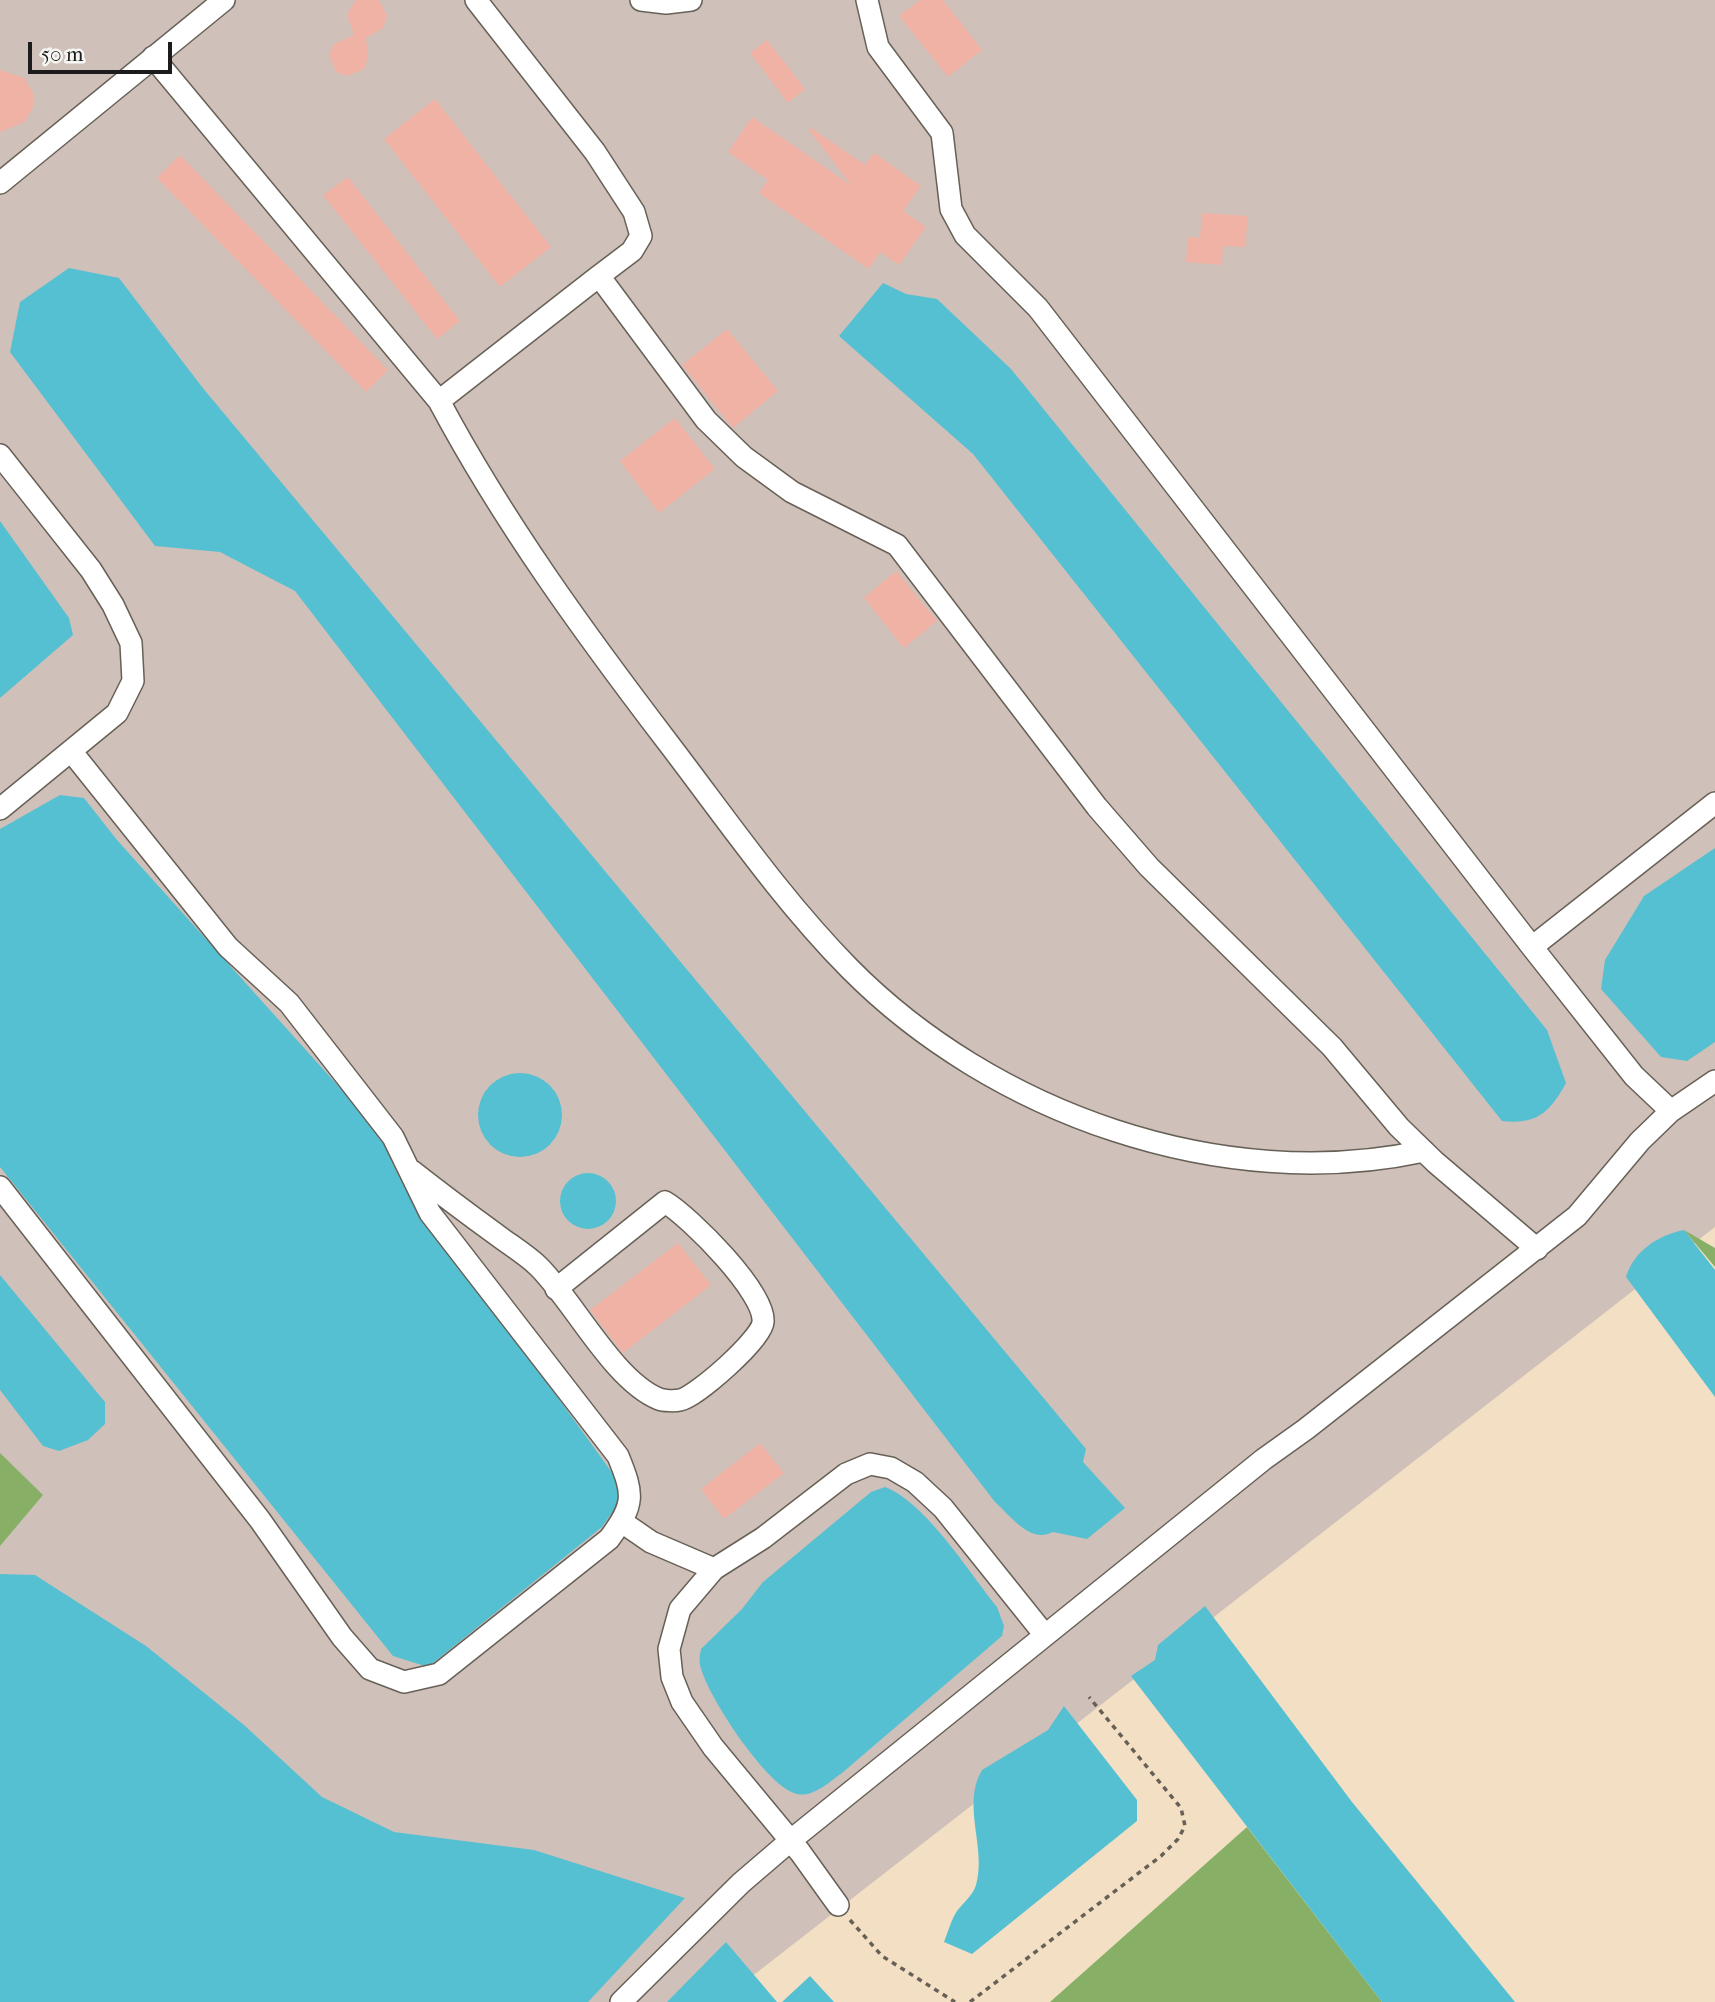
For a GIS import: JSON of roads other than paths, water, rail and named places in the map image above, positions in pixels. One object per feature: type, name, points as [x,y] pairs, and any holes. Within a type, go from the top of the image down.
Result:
[{"type":"lane","points":[[0,183],[224,0]]},
{"type":"lane","points":[[439,401],[632,251],[641,236],[634,212],[595,152],[476,0]]},
{"type":"lane","points":[[641,0],[666,3],[691,0]]},
{"type":"lane","points":[[867,0],[866,7],[878,47],[942,133],[951,209],[965,235],[1038,308],[1532,947],[1634,1076],[1671,1111]]},
{"type":"lane","points":[[153,57],[439,401],[477,472],[551,584],[769,876],[849,968],[935,1041],[1033,1096],[1092,1122],[1147,1140],[1285,1163],[1378,1161],[1424,1151]]},
{"type":"lane","points":[[0,155],[18,167]]},
{"type":"lane","points":[[599,276],[706,420],[744,457],[792,492],[897,545],[1073,776],[1149,867],[1332,1047],[1399,1127],[1537,1249]]},
{"type":"lane","points":[[0,455],[90,570],[113,605],[131,643],[133,681],[117,713],[0,809]]},
{"type":"lane","points":[[0,1187],[260,1520],[342,1637],[370,1669],[404,1682],[439,1674],[609,1539],[627,1515],[632,1491],[618,1456],[430,1213],[393,1137],[289,1003],[228,947],[71,751]]},
{"type":"lane","points":[[1532,947],[1715,803]]},
{"type":"lane","points":[[621,2002],[741,1883],[790,1841],[1264,1459],[1577,1216],[1640,1141],[1671,1111],[1715,1081]]},
{"type":"lane","points":[[407,1168],[538,1267],[556,1289],[635,1384],[661,1400],[682,1400],[747,1350],[758,1338],[763,1323],[762,1309],[738,1274],[705,1234],[681,1212],[665,1202],[556,1289]]},
{"type":"lane","points":[[838,1905],[790,1841],[713,1748],[682,1702],[672,1677],[669,1649],[680,1609],[714,1569],[763,1538],[846,1474],[870,1464],[891,1468],[915,1482],[943,1508],[1044,1634]]},
{"type":"lane","points":[[622,1522],[652,1542],[714,1569]]},
{"type":"water","points":[[69,268],[119,278],[202,387],[1086,1449],[1083,1462],[1125,1508],[1087,1539],[1053,1532],[1045,1535],[1029,1532],[995,1502],[295,591],[220,552],[155,546],[10,352],[20,302]]},
{"type":"water","points":[[883,283],[906,294],[937,299],[1011,369],[1547,1030],[1566,1083],[1548,1109],[1525,1121],[1502,1121],[973,454],[839,336]]},
{"type":"water","points":[[0,521],[69,618],[73,635],[0,698]]},
{"type":"water","points":[[60,795],[84,798],[117,840],[376,1128],[400,1179],[626,1492],[602,1527],[428,1667],[393,1656],[0,1167],[0,829]]},
{"type":"water","points":[[1715,848],[1715,1042],[1687,1061],[1661,1057],[1601,989],[1605,960],[1644,896]]},
{"type":"water","points":[[520,1073],[536,1076],[550,1085],[559,1099],[562,1115],[559,1131],[550,1145],[536,1154],[520,1157],[504,1154],[490,1145],[481,1131],[478,1115],[481,1099],[490,1085],[504,1076]]},
{"type":"water","points":[[583,1173],[593,1173],[608,1181],[614,1190],[614,1212],[608,1221],[593,1229],[583,1229],[565,1217],[560,1206],[560,1196],[572,1178]]},
{"type":"water","points":[[1684,1230],[1715,1270],[1715,1397],[1626,1277],[1635,1259],[1648,1246],[1674,1232]]},
{"type":"water","points":[[0,1275],[105,1402],[105,1424],[88,1440],[59,1451],[43,1446],[0,1390]]},
{"type":"water","points":[[885,1487],[900,1495],[931,1522],[960,1558],[997,1607],[1004,1626],[1002,1636],[842,1773],[813,1792],[800,1795],[782,1786],[768,1773],[739,1737],[705,1679],[700,1663],[701,1649],[742,1609],[763,1582],[871,1492]]},
{"type":"water","points":[[0,1574],[35,1575],[146,1646],[244,1725],[322,1797],[394,1832],[534,1850],[685,1898],[588,2002],[0,2002]]},
{"type":"water","points":[[1205,1606],[1352,1802],[1515,2002],[1382,2002],[1131,1676],[1155,1660],[1158,1645]]},
{"type":"water","points":[[1064,1706],[1137,1800],[1137,1821],[972,1954],[944,1942],[955,1915],[976,1885],[979,1856],[974,1798],[976,1783],[982,1770],[1048,1730]]},
{"type":"water","points":[[726,1942],[777,2002],[667,2002]]},
{"type":"water","points":[[810,1976],[834,2002],[782,2002]]}]
